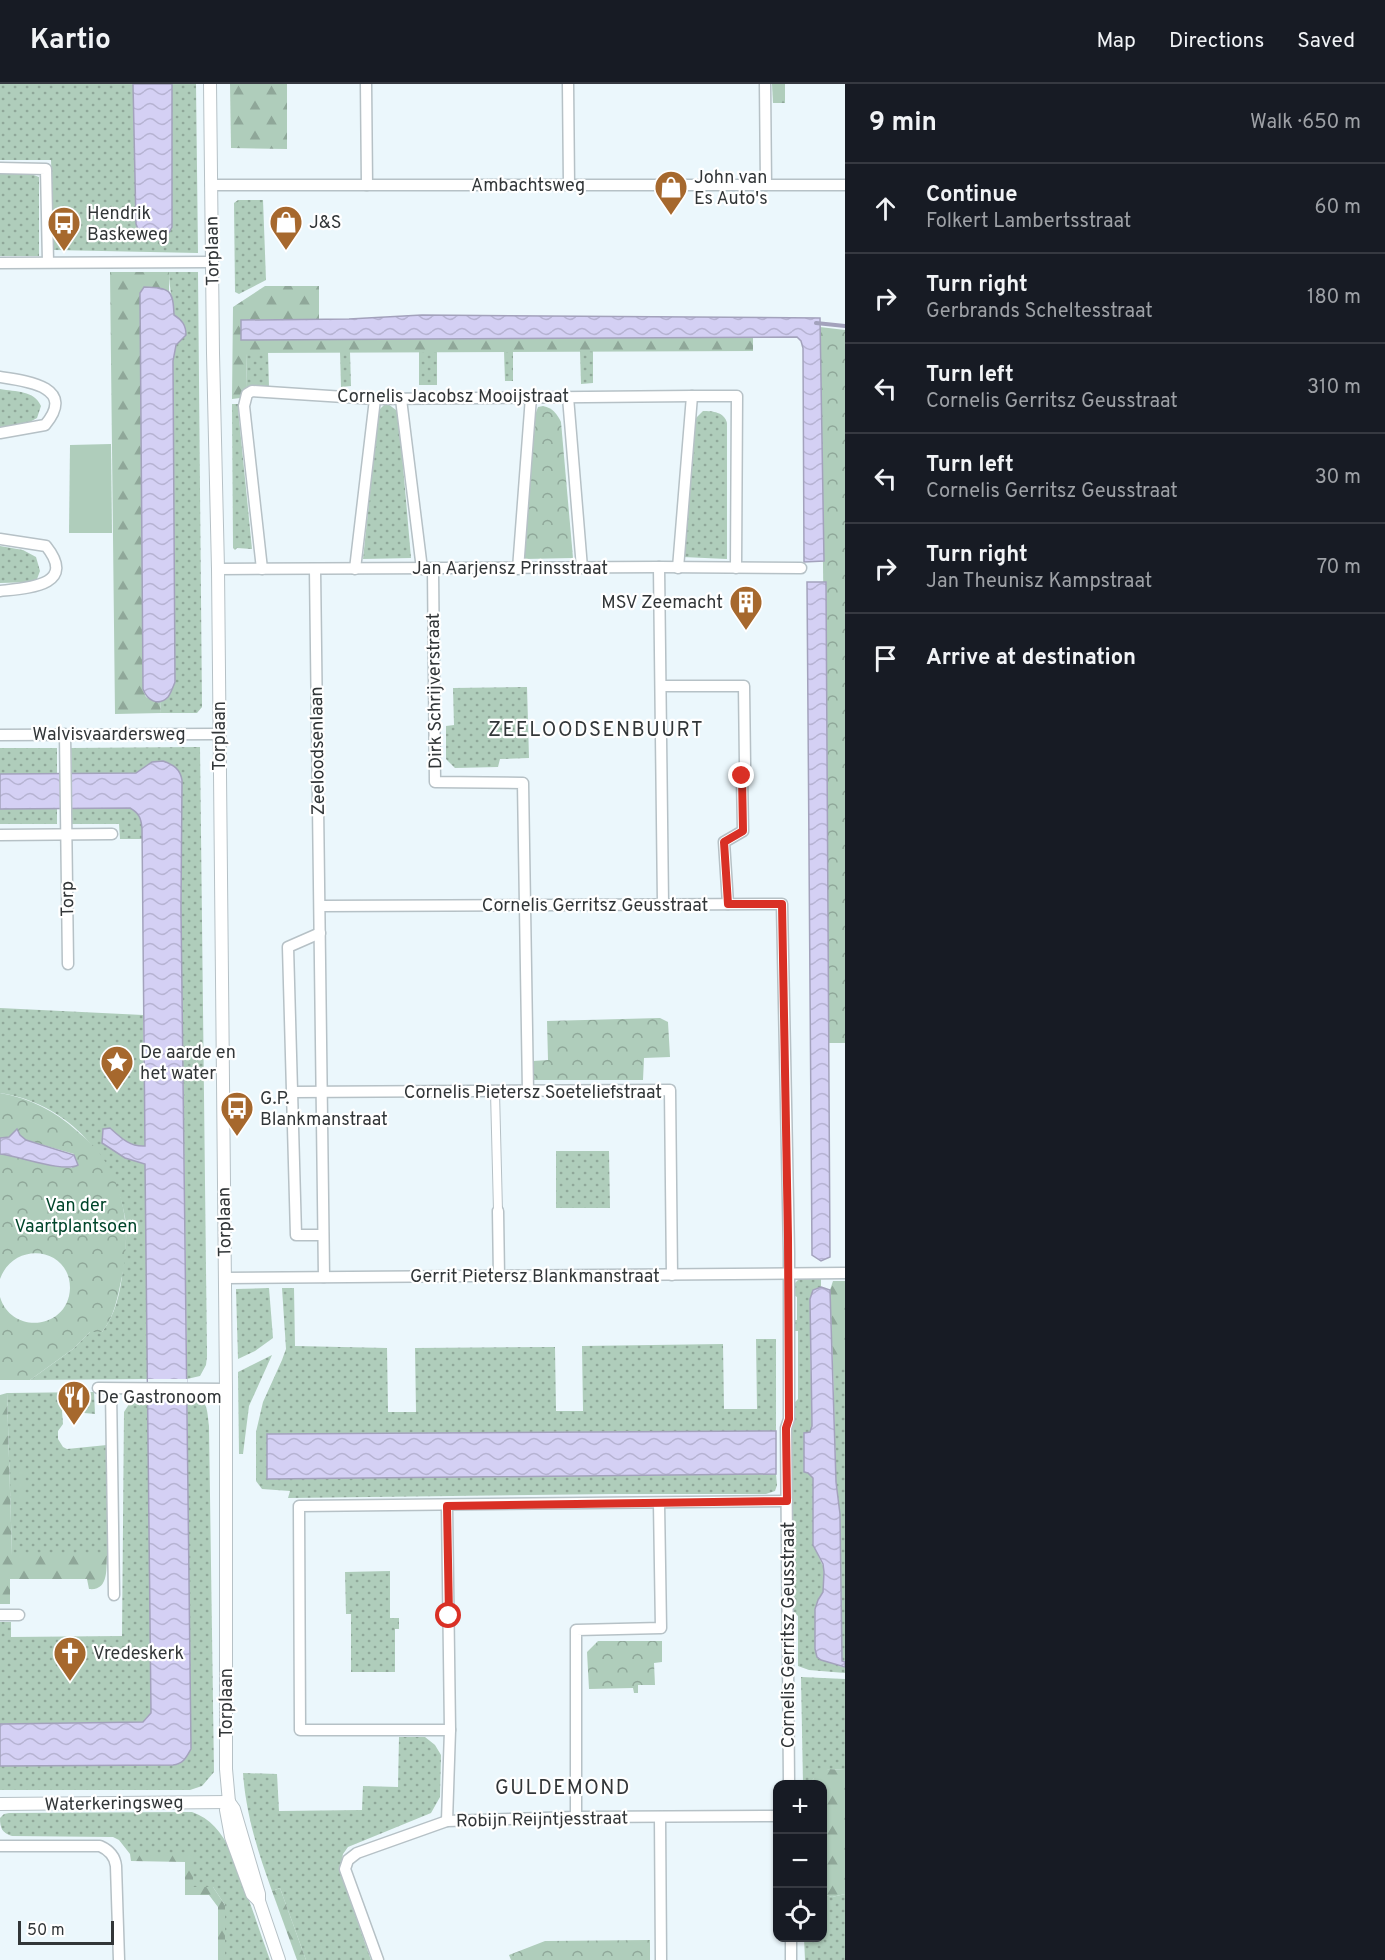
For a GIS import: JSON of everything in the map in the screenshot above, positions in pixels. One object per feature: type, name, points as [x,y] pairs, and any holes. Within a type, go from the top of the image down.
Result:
[{"type":"street","name":"Torplaan","points":[[210,84],[218,569],[225,1278],[226,1757],[229,1802],[234,1809],[259,1894],[259,1901],[279,1960]]},
{"type":"street","points":[[366,84],[367,185]]},
{"type":"street","points":[[568,84],[569,185]]},
{"type":"street","points":[[765,84],[766,185]]},
{"type":"street","points":[[0,168],[46,169],[48,262]]},
{"type":"street","name":"Ambachtsweg","points":[[211,185],[845,185]]},
{"type":"street","points":[[0,263],[212,262]]},
{"type":"street","points":[[0,377],[44,386],[52,394],[56,405],[52,417],[45,425],[0,434]]},
{"type":"street","name":"Cornelis Jacobsz Mooijstraat","points":[[262,569],[244,406],[247,394],[252,391],[375,399],[737,396],[736,568]]},
{"type":"street","points":[[678,568],[692,396]]},
{"type":"street","points":[[568,397],[582,568]]},
{"type":"street","points":[[518,569],[531,398]]},
{"type":"street","points":[[355,569],[375,399]]},
{"type":"street","points":[[401,399],[427,569]]},
{"type":"street","points":[[0,539],[46,546],[52,554],[55,567],[54,576],[48,582],[0,591]]},
{"type":"street","points":[[659,567],[663,904]]},
{"type":"street","name":"Jan Aarjensz Prinsstraat","points":[[218,569],[801,568]]},
{"type":"street","name":"Zeeloodsenlaan","points":[[315,569],[324,1277]]},
{"type":"street","name":"Dirk Schrijverstraat","points":[[427,569],[435,782],[523,783],[524,906]]},
{"type":"street","points":[[661,686],[744,686],[743,831],[724,842],[728,904]]},
{"type":"street","name":"Torp","points":[[65,734],[68,964]]},
{"type":"street","name":"Walvisvaardersweg","points":[[0,735],[218,734]]},
{"type":"street","points":[[0,835],[112,834]]},
{"type":"street","name":"Cornelis Gerritsz Geusstraat","points":[[320,906],[782,904],[789,1274],[789,1419],[786,1428],[789,1780]]},
{"type":"street","points":[[524,906],[528,1092]]},
{"type":"street","points":[[320,933],[288,947],[296,1235],[323,1235]]},
{"type":"street","name":"Cornelis Pietersz Soeteliefstraat","points":[[321,1091],[670,1090],[672,1275]]},
{"type":"street","points":[[293,1092],[321,1091]]},
{"type":"street","points":[[495,1092],[499,1277]]},
{"type":"street","name":"Gerrit Pietersz Blankmanstraat","points":[[225,1278],[845,1273]]},
{"type":"street","points":[[98,1389],[226,1389]]},
{"type":"street","points":[[111,1389],[114,1595]]},
{"type":"street","points":[[450,1730],[300,1730],[299,1506],[787,1501]]},
{"type":"street","points":[[576,1817],[576,1630],[661,1628],[659,1503]]},
{"type":"street","points":[[447,1506],[450,1730],[447,1821]]},
{"type":"street","points":[[0,1615],[20,1615]]},
{"type":"street","name":"Waterkeringsweg","points":[[0,1804],[229,1802]]},
{"type":"street","name":"Robijn Reijntjesstraat","points":[[378,1960],[345,1869],[348,1860],[357,1852],[447,1821],[576,1817],[773,1816]]},
{"type":"street","points":[[660,1817],[661,1960]]},
{"type":"street","points":[[0,1846],[100,1846],[106,1849],[113,1856],[116,1866],[119,1960]]},
{"type":"street","points":[[790,1960],[791,1942]]},
{"type":"green space","points":[[0,84],[133,84],[136,224],[172,227],[172,84],[196,84],[198,253],[54,250],[51,160],[0,160]]},
{"type":"green space","points":[[230,84],[287,84],[287,149],[231,148]]},
{"type":"green space","points":[[772,84],[785,84],[785,103],[773,103]]},
{"type":"green space","points":[[0,171],[23,171],[39,177],[39,256],[0,256]]},
{"type":"green space","points":[[238,200],[263,200],[266,280],[239,294],[235,292],[234,203]]},
{"type":"green space","points":[[110,272],[169,272],[169,291],[144,287],[140,293],[143,689],[146,697],[160,701],[161,713],[115,714]]},
{"type":"green space","points":[[169,272],[198,272],[202,707],[197,713],[161,713],[160,701],[162,701],[173,361],[176,345],[186,335],[183,324],[174,316]]},
{"type":"green space","points":[[265,286],[319,286],[319,319],[241,320],[241,340],[753,336],[753,351],[246,353],[247,388],[242,392],[240,398],[232,399],[233,307]]},
{"type":"green space","points":[[820,327],[845,330],[845,1043],[829,1043]]},
{"type":"green space","points":[[437,351],[437,385],[419,385],[419,352]]},
{"type":"green space","points":[[504,351],[513,351],[513,381],[505,381]]},
{"type":"green space","points":[[580,351],[593,351],[593,383],[581,384]]},
{"type":"green space","points":[[268,352],[269,387],[247,388],[246,353]]},
{"type":"green space","points":[[340,352],[350,352],[351,386],[341,387]]},
{"type":"green space","points":[[0,389],[34,397],[41,406],[37,418],[26,424],[0,427]]},
{"type":"green space","points":[[232,404],[240,404],[238,408],[252,549],[237,548],[235,550],[233,548]]},
{"type":"green space","points":[[388,404],[396,410],[399,419],[411,558],[363,559],[378,416],[379,410]]},
{"type":"green space","points":[[543,406],[554,412],[561,422],[573,558],[524,559],[535,415],[538,407]]},
{"type":"green space","points":[[703,411],[721,414],[727,423],[727,559],[683,557],[696,418]]},
{"type":"green space","points":[[111,444],[112,533],[69,533],[70,445]]},
{"type":"green space","points":[[0,546],[23,550],[36,557],[40,571],[37,579],[32,582],[0,583]]},
{"type":"green space","points":[[527,687],[529,758],[500,759],[498,767],[455,768],[446,759],[446,726],[454,725],[453,688]]},
{"type":"green space","points":[[200,747],[207,1356],[206,1365],[200,1376],[187,1379],[181,909],[182,780],[162,761],[152,762],[136,773],[72,773],[71,748]]},
{"type":"green space","points":[[0,748],[57,748],[57,774],[0,774]]},
{"type":"green space","points":[[57,808],[57,824],[0,824],[0,809]]},
{"type":"green space","points":[[72,808],[130,808],[140,817],[143,839],[120,839],[119,824],[72,824]]},
{"type":"green space","points":[[0,1008],[143,1015],[145,1147],[131,1145],[113,1131],[103,1129],[145,1163],[148,1379],[30,1380],[73,1349],[90,1332],[102,1332],[107,1325],[121,1284],[126,1223],[119,1194],[110,1172],[98,1152],[82,1135],[45,1107],[23,1098],[0,1093]]},
{"type":"green space","points":[[660,1018],[668,1022],[670,1057],[644,1058],[643,1080],[534,1080],[533,1061],[548,1060],[547,1021]]},
{"type":"green space","name":"Van der Vaartplantsoen","points":[[0,1093],[22,1098],[51,1112],[69,1124],[92,1145],[109,1168],[116,1183],[126,1231],[124,1265],[116,1302],[106,1326],[102,1332],[90,1332],[73,1349],[30,1380],[0,1380],[0,1297],[6,1309],[16,1318],[27,1322],[39,1322],[51,1319],[60,1312],[67,1302],[70,1288],[68,1274],[61,1264],[52,1257],[40,1254],[28,1254],[17,1258],[7,1267],[0,1279],[0,1154],[72,1168],[74,1154],[26,1140],[16,1132],[9,1138],[0,1138]]},
{"type":"green space","points":[[556,1151],[609,1151],[610,1208],[556,1208]]},
{"type":"green space","points":[[801,1277],[821,1277],[821,1287],[813,1290],[810,1333],[812,1426],[810,1433],[804,1433],[808,1472],[813,1477],[813,1545],[824,1568],[823,1592],[817,1603],[839,1666],[845,1667],[845,1673],[809,1670],[798,1666],[798,1616],[793,1611],[792,1575],[795,1575],[795,1553],[792,1553],[791,1425],[793,1404],[798,1399],[798,1331],[793,1331],[793,1320],[797,1320],[797,1297],[792,1294],[793,1285]]},
{"type":"green space","points":[[833,1281],[845,1281],[845,1367],[833,1367],[830,1290]]},
{"type":"green space","points":[[269,1288],[273,1338],[255,1351],[238,1359],[236,1289]]},
{"type":"green space","points":[[282,1288],[294,1288],[295,1346],[387,1348],[388,1412],[416,1412],[415,1348],[555,1347],[556,1411],[583,1411],[582,1346],[723,1344],[724,1409],[757,1409],[756,1339],[776,1339],[776,1431],[267,1434],[267,1479],[776,1474],[775,1491],[766,1494],[288,1498],[290,1491],[262,1489],[256,1481],[256,1432],[263,1402],[286,1349]]},
{"type":"green space","points":[[272,1355],[249,1406],[243,1454],[239,1454],[238,1372]]},
{"type":"green space","points":[[833,1367],[845,1367],[845,1662],[842,1662],[840,1514],[836,1482]]},
{"type":"green space","points":[[94,1392],[95,1414],[62,1411],[63,1424],[58,1431],[58,1439],[67,1449],[107,1445],[107,1555],[12,1555],[7,1393]]},
{"type":"green space","points":[[7,1393],[12,1555],[107,1555],[105,1578],[103,1583],[95,1589],[89,1589],[87,1579],[10,1579],[10,1604],[0,1604],[0,1395]]},
{"type":"green space","points":[[148,1396],[151,1713],[143,1722],[0,1724],[0,1622],[11,1622],[11,1637],[122,1636],[124,1412],[133,1398]]},
{"type":"green space","points":[[187,1396],[203,1401],[207,1409],[209,1426],[214,1772],[202,1786],[190,1790],[0,1790],[0,1766],[173,1765],[182,1762],[189,1753]]},
{"type":"green space","points":[[17,1467],[25,1467],[25,1508],[17,1508]]},
{"type":"green space","points":[[390,1571],[390,1618],[399,1618],[399,1629],[395,1629],[395,1672],[351,1672],[351,1614],[346,1614],[345,1572]]},
{"type":"green space","points":[[598,1641],[662,1641],[662,1662],[654,1663],[655,1685],[638,1685],[638,1693],[634,1693],[633,1688],[589,1689],[587,1652]]},
{"type":"green space","points":[[801,1677],[845,1679],[845,1770],[829,1769],[813,1780],[803,1780]]},
{"type":"green space","points":[[399,1737],[425,1737],[435,1745],[441,1755],[440,1797],[431,1813],[348,1847],[343,1854],[340,1871],[371,1960],[306,1960],[280,1888],[272,1891],[262,1862],[250,1819],[243,1773],[277,1774],[279,1811],[362,1810],[363,1786],[398,1787]]},
{"type":"green space","points":[[829,1769],[845,1770],[845,1894],[832,1897],[827,1895],[827,1780],[814,1780],[820,1772]]},
{"type":"green space","points":[[192,1812],[215,1827],[230,1850],[270,1960],[225,1960],[225,1905],[213,1887],[193,1887],[192,1854],[130,1854],[119,1840],[113,1837],[12,1836],[4,1832],[0,1822],[4,1814],[9,1813]]},
{"type":"green space","points":[[130,1854],[193,1854],[193,1887],[213,1887],[225,1905],[225,1960],[218,1960],[218,1907],[209,1895],[185,1895],[185,1862],[131,1861]]},
{"type":"green space","points":[[280,1888],[306,1960],[297,1960],[272,1891]]},
{"type":"green space","points":[[845,1894],[845,1960],[805,1960],[804,1942],[827,1942],[827,1895],[832,1897]]},
{"type":"green space","points":[[650,1940],[650,1960],[511,1960],[509,1955],[545,1941]]},
{"type":"water","points":[[133,84],[172,84],[172,227],[166,237],[159,240],[140,234],[136,224]]},
{"type":"water","points":[[144,287],[165,289],[171,295],[174,315],[183,323],[186,335],[176,345],[173,361],[175,682],[168,697],[160,702],[150,699],[143,689],[140,293]]},
{"type":"water","points":[[422,315],[820,318],[824,561],[804,562],[803,348],[797,337],[241,340],[241,320],[349,319]]},
{"type":"water","points":[[807,582],[826,582],[830,1257],[821,1261],[812,1255]]},
{"type":"water","points":[[163,761],[176,768],[182,780],[181,909],[191,1749],[182,1762],[173,1765],[0,1766],[0,1724],[143,1722],[151,1713],[145,1164],[125,1158],[102,1143],[103,1129],[110,1128],[130,1143],[145,1146],[142,824],[137,814],[130,808],[0,809],[0,774],[136,773],[152,762]]},
{"type":"water","points":[[17,1129],[26,1140],[74,1155],[78,1165],[52,1166],[0,1154],[0,1138],[9,1137]]},
{"type":"water","points":[[821,1287],[830,1290],[836,1482],[840,1514],[842,1661],[845,1662],[845,1667],[821,1660],[817,1657],[815,1649],[815,1609],[823,1592],[824,1572],[823,1564],[813,1545],[813,1478],[804,1472],[804,1433],[810,1432],[812,1426],[810,1299],[813,1290]]},
{"type":"water","points":[[776,1431],[776,1474],[267,1479],[267,1434]]},
{"type":"pier","points":[[148,1379],[187,1379],[187,1396],[148,1396]]},
{"type":"waterway","points":[[816,323],[845,326]]},
{"type":"place","name":"John van Es Auto's","points":[[671,216]]},
{"type":"place","name":"J&S","points":[[286,251]]},
{"type":"place","name":"Hendrik Baskeweg","points":[[64,252]]},
{"type":"place","name":"MSV Zeemacht","points":[[746,631]]},
{"type":"place","name":"De aarde en het water","points":[[117,1091]]},
{"type":"place","name":"G.P. Blankmanstraat","points":[[237,1137]]},
{"type":"place","name":"De Gastronoom","points":[[74,1426]]},
{"type":"place","name":"Vredeskerk","points":[[70,1682]]},
{"type":"district","name":"ZEELOODSENBUURT","points":[[596,729]]},
{"type":"district","name":"GULDEMOND","points":[[563,1787]]},
{"type":"route","points":[[449,1616],[447,1506],[787,1501],[789,1253],[782,904],[728,904],[724,842],[743,831],[742,776]]}]
